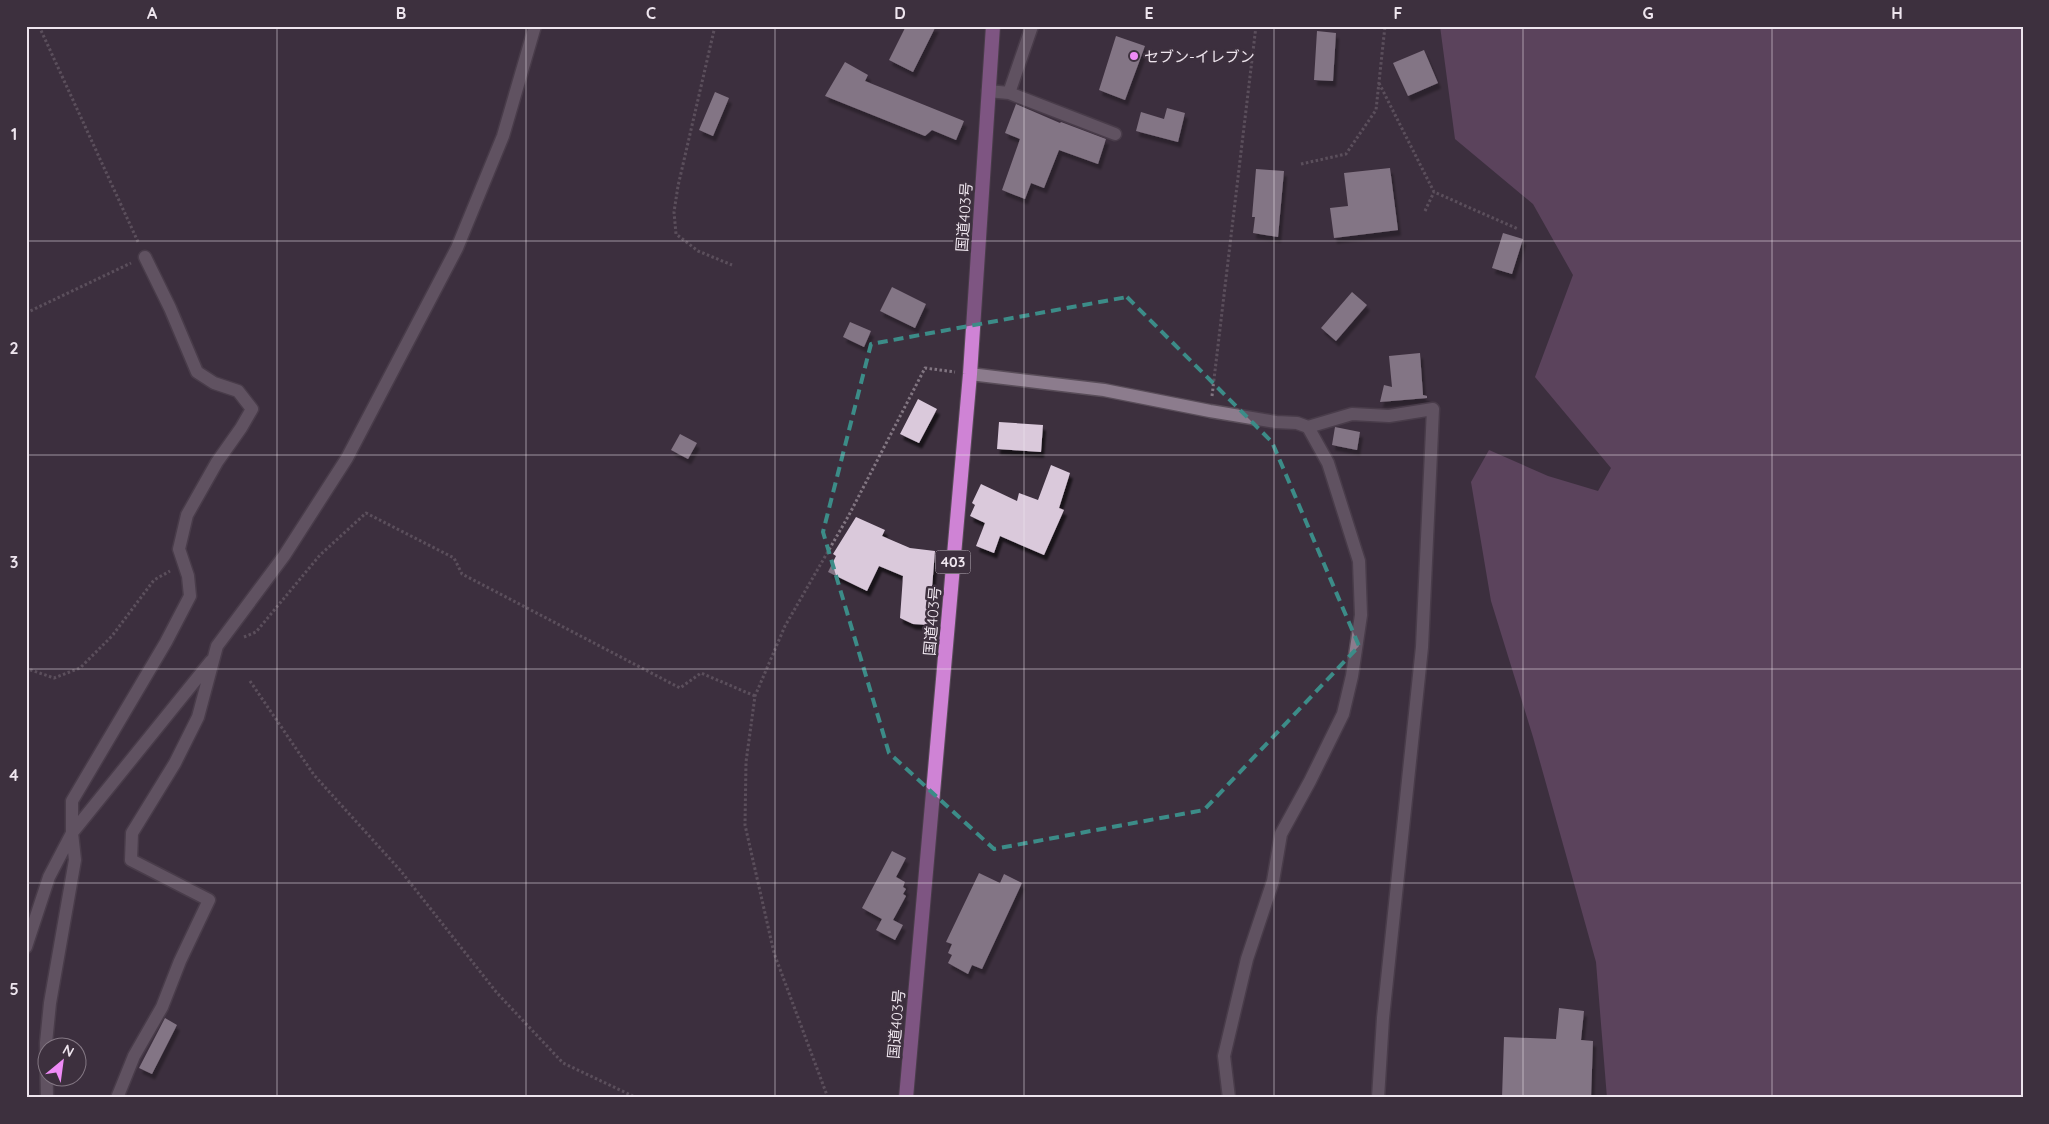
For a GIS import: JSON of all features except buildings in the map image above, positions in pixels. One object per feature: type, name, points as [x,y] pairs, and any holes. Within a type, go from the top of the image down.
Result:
[{"type":"highway","name":"国道403号","points":[[906,1098],[970,374],[993,26]]},
{"type":"street","points":[[26,947],[49,877],[72,833],[216,652],[284,556],[347,458],[456,248],[503,136],[535,26]]},
{"type":"street","points":[[1009,93],[1032,26]]},
{"type":"street","points":[[988,91],[1009,93],[1116,134]]},
{"type":"street","points":[[47,1098],[46,1043],[50,1003],[75,860],[72,833],[72,801],[166,642],[190,596],[188,576],[179,549],[187,515],[217,462],[252,409],[238,391],[214,383],[197,372],[170,308],[144,257]]},
{"type":"street","points":[[970,374],[1104,390],[1276,422],[1297,422],[1308,427],[1328,463],[1359,562],[1361,616],[1352,676],[1343,714],[1281,834],[1273,881],[1247,959],[1224,1056],[1229,1098]]},
{"type":"street","points":[[1308,427],[1352,414],[1389,416],[1433,409],[1422,647],[1382,1018],[1378,1098]]},
{"type":"street","points":[[117,1098],[134,1056],[162,1008],[180,961],[209,900],[131,860],[132,833],[176,763],[198,717],[216,652]]},
{"type":"path","points":[[26,313],[144,257],[39,26]]},
{"type":"path","points":[[715,26],[678,186],[674,212],[676,234],[698,251],[732,265]]},
{"type":"path","points":[[1210,411],[1256,26]]},
{"type":"path","points":[[1301,164],[1346,154],[1376,110],[1385,26]]},
{"type":"path","points":[[1379,83],[1434,192],[1518,229]]},
{"type":"path","points":[[1425,212],[1434,192]]},
{"type":"path","points":[[828,1098],[774,953],[745,825],[746,762],[755,696],[786,626],[849,516],[925,368],[970,374]]},
{"type":"path","points":[[216,652],[256,632],[320,555],[366,513],[454,558],[462,574],[680,688],[701,673],[755,696]]},
{"type":"path","points":[[27,669],[54,678],[80,668],[112,636],[154,580],[169,571],[188,576]]},
{"type":"path","points":[[250,681],[314,775],[400,870],[497,993],[563,1063],[637,1098]]},
{"type":"highlighted area","points":[[1127,297],[1272,442],[1359,646],[1204,810],[994,849],[889,753],[823,532],[871,344]]},
{"type":"shaded area","points":[[1440,26],[2023,26],[2023,1098],[1607,1098],[1596,962],[1533,737],[1491,601],[1471,482],[1489,450],[1548,476],[1598,491],[1611,468],[1535,377],[1573,275],[1533,204],[1455,139]]},
{"type":"place","name":"セブン-イレブン","points":[[1134,56]]}]
